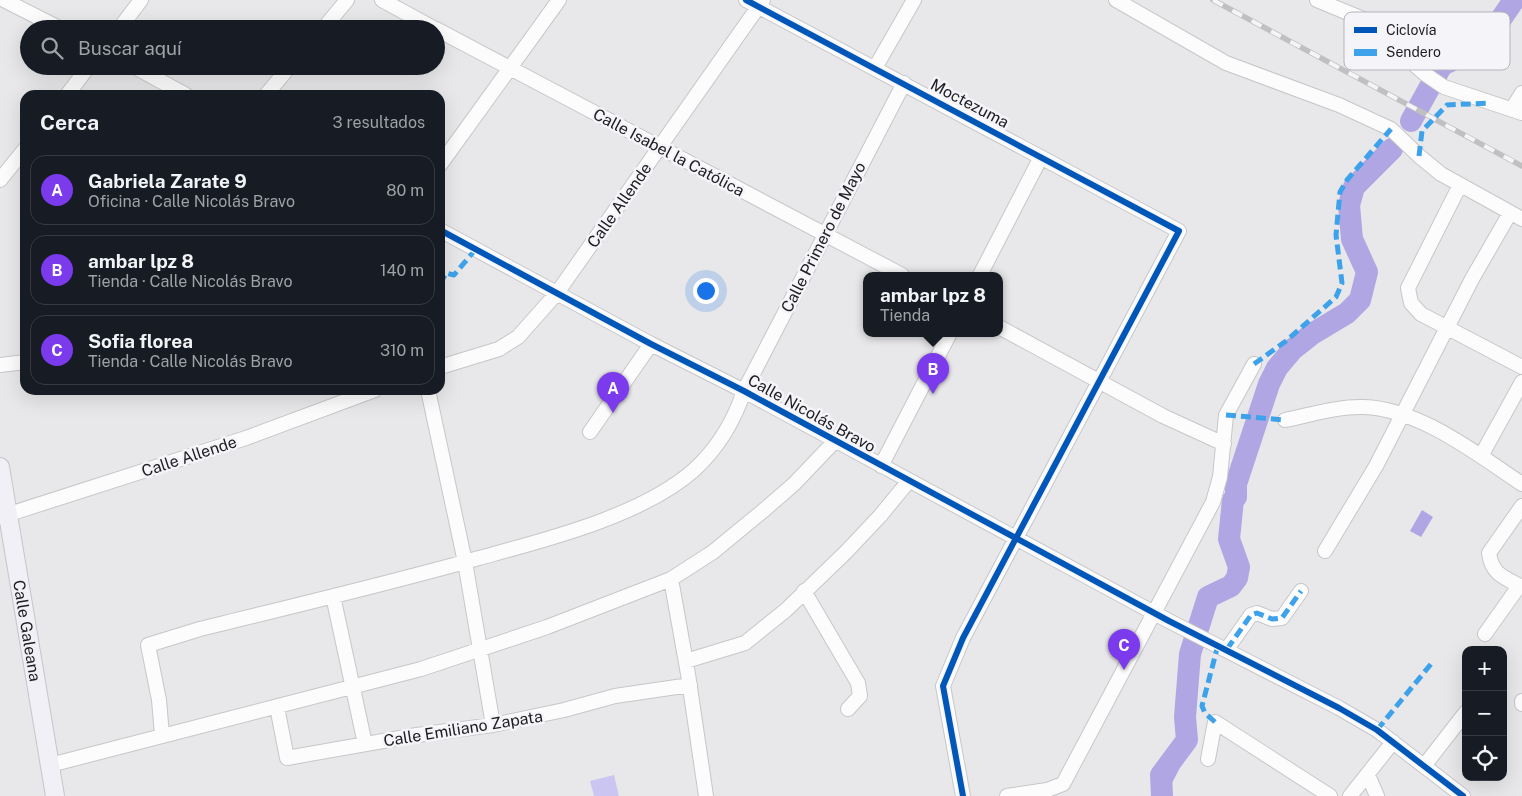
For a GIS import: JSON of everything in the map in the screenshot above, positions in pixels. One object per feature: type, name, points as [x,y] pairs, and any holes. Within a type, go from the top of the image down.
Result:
[{"type":"main road","name":"Calle Galeana","points":[[0,467],[3,515],[55,796]]},
{"type":"street","points":[[4,0],[43,20]]},
{"type":"street","points":[[126,20],[142,0]]},
{"type":"street","points":[[330,20],[347,0]]},
{"type":"street","name":"Calle Isabel la Católica","points":[[382,0],[419,20]]},
{"type":"street","points":[[445,158],[559,0]]},
{"type":"street","points":[[875,68],[914,0]]},
{"type":"street","points":[[1116,0],[1226,63],[1339,105],[1391,129],[1419,156],[1460,185],[1516,216],[1448,327],[1376,466],[1325,551]]},
{"type":"street","points":[[1317,0],[1348,12]]},
{"type":"street","name":"Moctezuma","points":[[756,2],[1179,231],[1100,381]]},
{"type":"street","name":"Calle Allende","points":[[445,365],[499,349],[518,337],[557,294],[660,147],[756,2]]},
{"type":"street","name":"Calle Isabel la Católica","points":[[445,34],[896,272]]},
{"type":"street","points":[[1421,70],[1444,87],[1517,111],[1522,93]]},
{"type":"street","points":[[71,90],[82,75]]},
{"type":"street","points":[[149,75],[177,90]]},
{"type":"street","points":[[270,90],[283,75]]},
{"type":"street","name":"Calle Primero de Mayo","points":[[162,735],[159,700],[148,645],[200,629],[465,562],[593,524],[661,494],[694,470],[716,445],[734,420],[744,391],[904,83]]},
{"type":"street","points":[[0,180],[20,155]]},
{"type":"street","points":[[982,272],[1041,157]]},
{"type":"street","points":[[1460,185],[1408,288],[1412,304],[1421,314],[1522,367]]},
{"type":"street","name":"Calle Nicolás Bravo","points":[[445,233],[651,344],[744,391],[908,482],[1346,713],[1393,742],[1463,796]]},
{"type":"street","points":[[1003,329],[1163,416],[1224,444]]},
{"type":"street","points":[[881,466],[948,337]]},
{"type":"street","points":[[590,432],[651,344]]},
{"type":"street","points":[[0,364],[20,362]]},
{"type":"street","points":[[1007,796],[1047,790],[1063,784],[1213,502],[1220,478],[1226,415],[1254,364]]},
{"type":"street","points":[[963,796],[942,686],[963,638],[1100,381]]},
{"type":"street","points":[[1482,456],[1522,382]]},
{"type":"street","name":"Calle Allende","points":[[3,515],[246,438],[362,395]]},
{"type":"street","points":[[429,395],[465,562],[493,725]]},
{"type":"street","points":[[1285,420],[1329,411],[1364,407],[1404,414],[1482,456],[1522,484]]},
{"type":"street","points":[[50,765],[422,669],[479,648],[547,627],[671,579],[713,552],[764,510],[806,472],[835,441]]},
{"type":"street","points":[[686,661],[745,643],[786,610],[853,545],[908,482]]},
{"type":"street","points":[[1485,634],[1520,587],[1498,574],[1491,566],[1489,553],[1522,506]]},
{"type":"street","points":[[671,579],[690,685],[706,796]]},
{"type":"street","points":[[804,591],[858,682],[860,696],[848,709]]},
{"type":"street","points":[[1219,645],[1251,615],[1257,613],[1272,619],[1282,618],[1301,591]]},
{"type":"street","points":[[333,596],[365,744]]},
{"type":"street","name":"Calle Emiliano Zapata","points":[[277,707],[287,758],[493,725],[564,710],[615,696],[690,685]]},
{"type":"street","points":[[1424,766],[1462,717]]},
{"type":"street","points":[[1208,758],[1215,722],[1330,796]]},
{"type":"street","points":[[1350,796],[1393,742]]},
{"type":"street","points":[[1368,775],[1377,796]]},
{"type":"shaded area","points":[[1422,510],[1433,517],[1421,537],[1410,531]]},
{"type":"shaded area","points":[[614,775],[619,796],[594,796],[590,781]]},
{"type":"waterway","points":[[1506,12],[1514,0]]},
{"type":"waterway","points":[[1411,121],[1439,70]]},
{"type":"waterway","points":[[1162,796],[1161,775],[1187,740],[1185,717],[1190,654],[1208,597],[1231,586],[1237,578],[1239,567],[1229,539],[1233,500],[1236,497],[1236,484],[1269,384],[1277,368],[1293,349],[1312,334],[1347,313],[1360,300],[1367,272],[1352,239],[1349,205],[1354,187],[1392,149]]},
{"type":"waterway","points":[[1163,796],[1177,769],[1180,749]]},
{"type":"railway","points":[[1213,0],[1522,166]]},
{"type":"marked path","points":[[1419,156],[1422,131],[1447,105],[1490,103]]},
{"type":"marked path","points":[[1254,364],[1286,341],[1336,297],[1342,283],[1336,235],[1340,192],[1347,180],[1391,129]]},
{"type":"marked path","points":[[445,275],[446,273],[454,275],[475,250]]},
{"type":"marked path","points":[[1226,415],[1285,420]]},
{"type":"marked path","points":[[1227,649],[1251,615],[1257,613],[1272,619],[1282,618],[1301,591]]},
{"type":"marked path","points":[[1215,722],[1205,713],[1202,706],[1218,645]]},
{"type":"marked path","points":[[1377,730],[1431,664]]},
{"type":"cycle path","points":[[746,0],[1179,231],[963,638],[943,686],[963,796]]},
{"type":"cycle path","points":[[445,233],[651,344],[744,391],[1169,621],[1339,708],[1377,730],[1463,796]]},
{"type":"place","name":"ambar lpz 8","points":[[933,394]]},
{"type":"place","name":"Gabriela Zarate 9","points":[[613,413]]},
{"type":"place","name":"Sofia florea","points":[[1124,670]]}]
